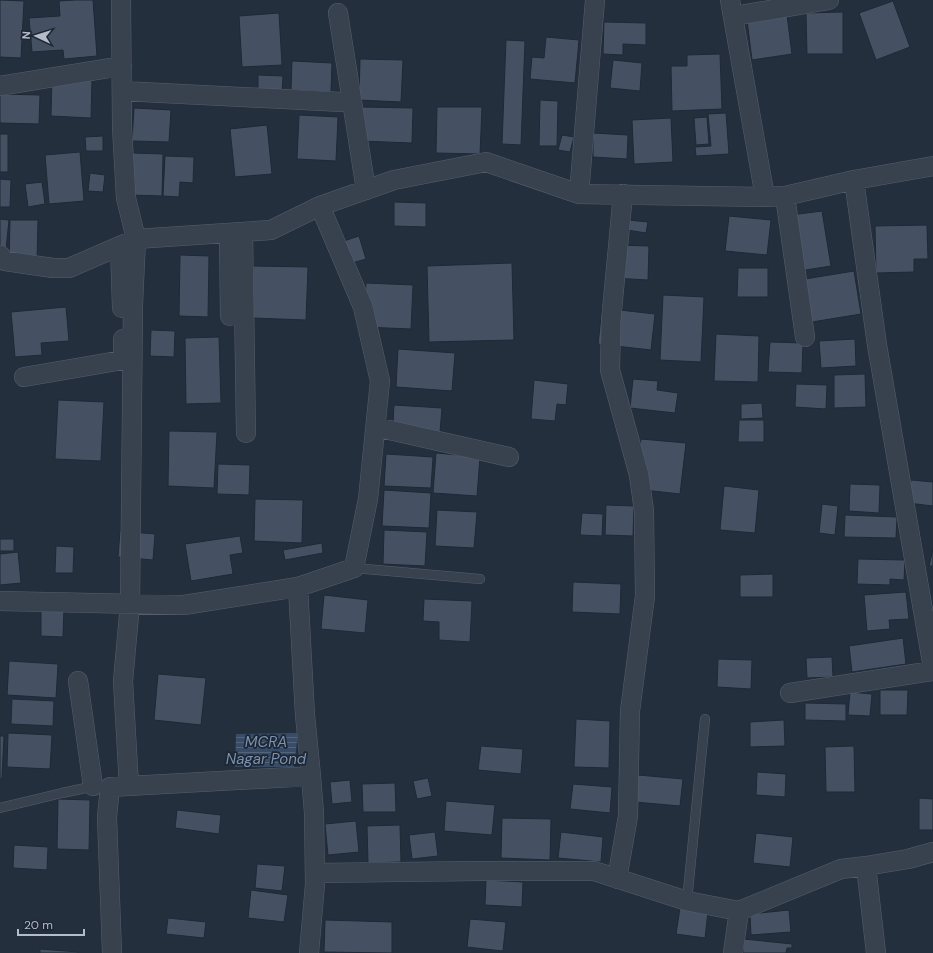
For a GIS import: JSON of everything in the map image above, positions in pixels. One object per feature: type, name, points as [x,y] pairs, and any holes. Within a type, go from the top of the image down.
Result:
[{"type":"street","points":[[121,0],[122,127],[133,305],[130,604],[123,681],[129,786]]},
{"type":"street","points":[[579,194],[595,0]]},
{"type":"street","points":[[765,197],[732,8],[829,0]]},
{"type":"street","points":[[338,13],[366,190]]},
{"type":"street","points":[[0,86],[122,66]]},
{"type":"street","points":[[122,92],[342,102]]},
{"type":"street","points":[[0,255],[4,261],[53,268],[69,268],[128,242],[271,230],[320,206],[394,180],[486,162],[579,194],[765,197],[785,196],[854,180],[933,166]]},
{"type":"street","points":[[790,692],[933,670],[877,345],[854,180]]},
{"type":"street","points":[[617,879],[628,816],[630,711],[645,596],[644,511],[640,475],[610,370],[611,321],[623,194]]},
{"type":"street","points":[[785,196],[805,337]]},
{"type":"street","points":[[0,601],[184,605],[298,587],[354,568],[368,499],[380,381],[363,307],[320,206]]},
{"type":"street","points":[[230,316],[236,233]]},
{"type":"street","points":[[236,233],[246,433]]},
{"type":"street","points":[[24,377],[123,360],[128,242]]},
{"type":"street","points":[[376,427],[509,457]]},
{"type":"street","points":[[298,587],[305,715],[314,813],[315,873],[309,953]]},
{"type":"street","points":[[78,681],[108,817],[112,953]]},
{"type":"street","points":[[102,786],[129,786],[311,776]]},
{"type":"street","points":[[315,873],[594,871],[687,901],[739,911],[841,869],[908,859],[933,852]]},
{"type":"street","points":[[866,866],[876,953]]},
{"type":"street","points":[[733,953],[739,911]]},
{"type":"lane","points":[[354,568],[480,579]]},
{"type":"lane","points":[[687,901],[705,719]]},
{"type":"lane","points":[[0,808],[102,786]]},
{"type":"water","name":"MCRA Nagar Pond","points":[[298,733],[294,767],[235,767],[236,734]]},
{"type":"building","points":[[0,0],[24,1],[21,58],[0,57]]},
{"type":"building","points":[[93,0],[97,56],[64,59],[63,50],[32,52],[29,18],[60,16],[59,1]]},
{"type":"building","points":[[893,1],[910,47],[876,60],[859,13]]},
{"type":"building","points":[[843,12],[843,54],[807,54],[806,13]]},
{"type":"building","points":[[279,13],[282,65],[242,67],[239,16]]},
{"type":"building","points":[[787,15],[792,54],[752,60],[747,20]]},
{"type":"building","points":[[604,22],[646,23],[646,45],[623,44],[623,55],[603,54]]},
{"type":"building","points":[[546,37],[579,40],[575,83],[530,79],[532,57],[544,58]]},
{"type":"building","points":[[506,40],[525,41],[521,145],[502,144]]},
{"type":"building","points":[[720,54],[722,109],[672,111],[671,66],[687,66],[687,55]]},
{"type":"building","points":[[360,59],[403,60],[401,102],[359,100]]},
{"type":"building","points":[[613,60],[642,63],[640,91],[610,88]]},
{"type":"building","points":[[292,61],[332,63],[331,92],[291,90]]},
{"type":"building","points":[[258,75],[283,76],[282,93],[258,93]]},
{"type":"building","points":[[52,77],[92,79],[91,118],[51,116]]},
{"type":"building","points":[[0,94],[40,95],[39,124],[0,123]]},
{"type":"building","points":[[540,100],[558,101],[557,146],[539,146]]},
{"type":"building","points":[[361,107],[413,108],[412,143],[360,141]]},
{"type":"building","points":[[437,107],[482,107],[480,154],[436,153]]},
{"type":"building","points":[[134,108],[171,110],[169,142],[132,141]]},
{"type":"building","points":[[726,113],[729,154],[696,156],[695,147],[711,146],[708,114]]},
{"type":"building","points":[[299,115],[338,117],[336,161],[297,159]]},
{"type":"building","points":[[707,117],[709,144],[696,145],[694,118]]},
{"type":"building","points":[[671,118],[673,162],[634,164],[632,120]]},
{"type":"building","points":[[267,125],[272,174],[235,177],[230,129]]},
{"type":"building","points":[[593,133],[628,135],[627,159],[593,157]]},
{"type":"building","points":[[0,134],[8,134],[8,172],[0,172]]},
{"type":"building","points":[[562,135],[574,137],[570,152],[558,150]]},
{"type":"building","points":[[103,136],[103,151],[86,151],[85,137]]},
{"type":"building","points":[[80,152],[84,201],[49,204],[45,155]]},
{"type":"building","points":[[132,153],[163,154],[162,196],[131,195]]},
{"type":"building","points":[[165,156],[194,157],[193,183],[180,182],[179,197],[163,196]]},
{"type":"building","points":[[90,173],[105,175],[103,192],[88,191]]},
{"type":"building","points":[[0,179],[11,180],[10,207],[0,207]]},
{"type":"building","points":[[42,182],[45,204],[28,207],[25,184]]},
{"type":"building","points":[[394,202],[426,203],[426,227],[394,226]]},
{"type":"building","points":[[822,211],[831,266],[799,271],[791,215]]},
{"type":"building","points":[[729,216],[771,220],[767,255],[725,251]]},
{"type":"building","points":[[0,219],[9,220],[5,259],[0,259]]},
{"type":"building","points":[[10,220],[38,220],[37,262],[9,262]]},
{"type":"building","points":[[628,220],[648,222],[646,233],[627,230]]},
{"type":"building","points":[[927,225],[928,259],[914,259],[914,272],[876,273],[875,226]]},
{"type":"building","points":[[359,236],[366,259],[345,265],[338,243]]},
{"type":"building","points":[[615,245],[649,246],[648,280],[613,278]]},
{"type":"building","points":[[180,255],[209,256],[208,317],[179,316]]},
{"type":"building","points":[[512,263],[514,340],[429,342],[427,266]]},
{"type":"building","points":[[253,266],[308,267],[306,320],[252,318]]},
{"type":"building","points":[[738,268],[768,268],[768,297],[737,297]]},
{"type":"building","points":[[854,271],[861,314],[812,322],[805,279]]},
{"type":"building","points":[[366,283],[413,285],[411,329],[364,327]]},
{"type":"building","points":[[663,295],[704,297],[701,362],[660,360]]},
{"type":"building","points":[[66,307],[69,341],[41,343],[42,355],[15,357],[11,312]]},
{"type":"building","points":[[602,308],[655,314],[651,350],[598,344]]},
{"type":"building","points":[[151,330],[175,331],[174,357],[150,356]]},
{"type":"building","points":[[716,334],[759,336],[758,382],[714,381]]},
{"type":"building","points":[[219,337],[221,403],[186,404],[185,338]]},
{"type":"building","points":[[855,339],[856,366],[821,368],[819,341]]},
{"type":"building","points":[[770,342],[803,343],[802,373],[768,372]]},
{"type":"building","points":[[398,349],[455,353],[452,391],[396,387]]},
{"type":"building","points":[[865,374],[866,407],[834,408],[834,375]]},
{"type":"building","points":[[633,379],[658,381],[657,390],[678,393],[675,413],[630,408]]},
{"type":"building","points":[[534,380],[568,384],[566,405],[557,404],[555,421],[531,419]]},
{"type":"building","points":[[796,384],[827,385],[826,409],[795,407]]},
{"type":"building","points":[[58,400],[104,402],[101,461],[55,459]]},
{"type":"building","points":[[762,403],[763,418],[741,419],[741,404]]},
{"type":"building","points":[[394,405],[442,408],[439,444],[392,441]]},
{"type":"building","points":[[739,420],[764,420],[764,442],[738,442]]},
{"type":"building","points":[[169,431],[217,432],[214,488],[168,486]]},
{"type":"building","points":[[641,439],[686,443],[680,494],[635,489]]},
{"type":"building","points":[[436,453],[480,457],[477,496],[433,493]]},
{"type":"building","points":[[386,454],[433,457],[431,488],[384,486]]},
{"type":"building","points":[[218,464],[250,465],[249,495],[217,494]]},
{"type":"building","points":[[911,480],[933,482],[933,506],[908,503]]},
{"type":"building","points":[[850,484],[880,485],[879,513],[849,511]]},
{"type":"building","points":[[724,486],[759,490],[755,533],[720,530]]},
{"type":"building","points":[[384,490],[431,493],[429,528],[382,526]]},
{"type":"building","points":[[255,499],[303,500],[302,543],[254,541]]},
{"type":"building","points":[[822,504],[838,506],[835,535],[819,533]]},
{"type":"building","points":[[606,505],[634,506],[633,536],[605,535]]},
{"type":"building","points":[[437,510],[477,512],[474,548],[435,546]]},
{"type":"building","points":[[582,513],[603,514],[602,536],[580,535]]},
{"type":"building","points":[[845,515],[897,517],[896,538],[844,537]]},
{"type":"building","points":[[384,530],[427,532],[425,566],[383,564]]},
{"type":"building","points":[[120,531],[155,534],[153,560],[118,557]]},
{"type":"building","points":[[240,536],[243,553],[230,555],[233,574],[191,581],[185,544]]},
{"type":"building","points":[[0,539],[14,539],[14,551],[0,551]]},
{"type":"building","points":[[322,543],[323,553],[285,560],[283,550]]},
{"type":"building","points":[[56,546],[74,547],[73,573],[55,573]]},
{"type":"building","points":[[933,549],[933,566],[929,566]]},
{"type":"building","points":[[18,552],[21,583],[0,585],[0,554]]},
{"type":"building","points":[[858,559],[905,560],[904,580],[890,579],[890,585],[857,584]]},
{"type":"building","points":[[773,574],[773,597],[740,597],[740,575]]},
{"type":"building","points":[[573,582],[621,584],[620,614],[572,612]]},
{"type":"building","points":[[906,592],[909,619],[889,620],[890,629],[867,631],[864,595]]},
{"type":"building","points":[[324,595],[368,600],[365,633],[321,629]]},
{"type":"building","points":[[424,599],[472,601],[470,642],[439,640],[439,622],[423,621]]},
{"type":"building","points":[[41,608],[64,608],[63,637],[41,636]]},
{"type":"building","points":[[903,638],[906,664],[852,672],[849,646]]},
{"type":"building","points":[[832,657],[833,677],[807,678],[806,658]]},
{"type":"building","points":[[718,659],[752,660],[751,689],[717,687]]},
{"type":"building","points":[[9,661],[58,664],[56,698],[7,695]]},
{"type":"building","points":[[158,674],[206,678],[201,725],[154,720]]},
{"type":"building","points":[[880,690],[908,690],[907,715],[880,715]]},
{"type":"building","points":[[850,692],[872,694],[870,716],[848,715]]},
{"type":"building","points":[[12,699],[54,701],[53,726],[11,724]]},
{"type":"building","points":[[805,703],[846,704],[846,721],[805,720]]},
{"type":"building","points":[[576,719],[610,721],[609,768],[574,767]]},
{"type":"building","points":[[784,720],[785,746],[750,747],[750,722]]},
{"type":"building","points":[[8,733],[52,735],[50,769],[7,767]]},
{"type":"building","points":[[0,736],[4,736],[2,779],[0,779]]},
{"type":"building","points":[[481,746],[523,749],[521,774],[478,770]]},
{"type":"building","points":[[854,746],[855,792],[826,792],[825,747]]},
{"type":"building","points":[[757,772],[786,774],[785,797],[756,795]]},
{"type":"building","points":[[638,775],[683,779],[680,806],[635,802]]},
{"type":"building","points":[[428,778],[432,796],[417,799],[413,781]]},
{"type":"building","points":[[350,780],[352,802],[332,804],[330,782]]},
{"type":"building","points":[[395,783],[396,812],[363,812],[362,784]]},
{"type":"building","points":[[573,784],[612,787],[610,813],[570,809]]},
{"type":"building","points":[[919,798],[933,799],[933,830],[919,830]]},
{"type":"building","points":[[58,799],[90,800],[89,850],[57,849]]},
{"type":"building","points":[[446,801],[495,805],[492,835],[444,831]]},
{"type":"building","points":[[177,810],[221,815],[219,834],[175,828]]},
{"type":"building","points":[[502,818],[551,819],[550,860],[501,858]]},
{"type":"building","points":[[356,821],[359,852],[328,855],[325,824]]},
{"type":"building","points":[[400,825],[401,862],[368,863],[367,826]]},
{"type":"building","points":[[435,832],[438,856],[412,859],[409,835]]},
{"type":"building","points":[[561,832],[603,837],[601,862],[558,858]]},
{"type":"building","points":[[756,833],[793,837],[790,867],[753,863]]},
{"type":"building","points":[[14,845],[48,847],[47,870],[13,868]]},
{"type":"building","points":[[257,864],[285,866],[282,891],[255,888]]},
{"type":"building","points":[[486,880],[523,882],[522,907],[485,905]]},
{"type":"building","points":[[251,890],[288,895],[284,922],[248,918]]},
{"type":"building","points":[[680,908],[708,912],[705,938],[676,934]]},
{"type":"building","points":[[789,910],[791,932],[751,935],[750,914]]},
{"type":"building","points":[[168,918],[206,922],[204,938],[166,934]]},
{"type":"building","points":[[470,919],[506,922],[503,951],[467,947]]},
{"type":"building","points":[[325,920],[392,922],[392,953],[324,952]]},
{"type":"building","points":[[744,939],[792,944],[792,948],[787,948],[786,953],[743,953]]},
{"type":"building","points":[[40,949],[78,952],[78,953],[40,953]]}]
